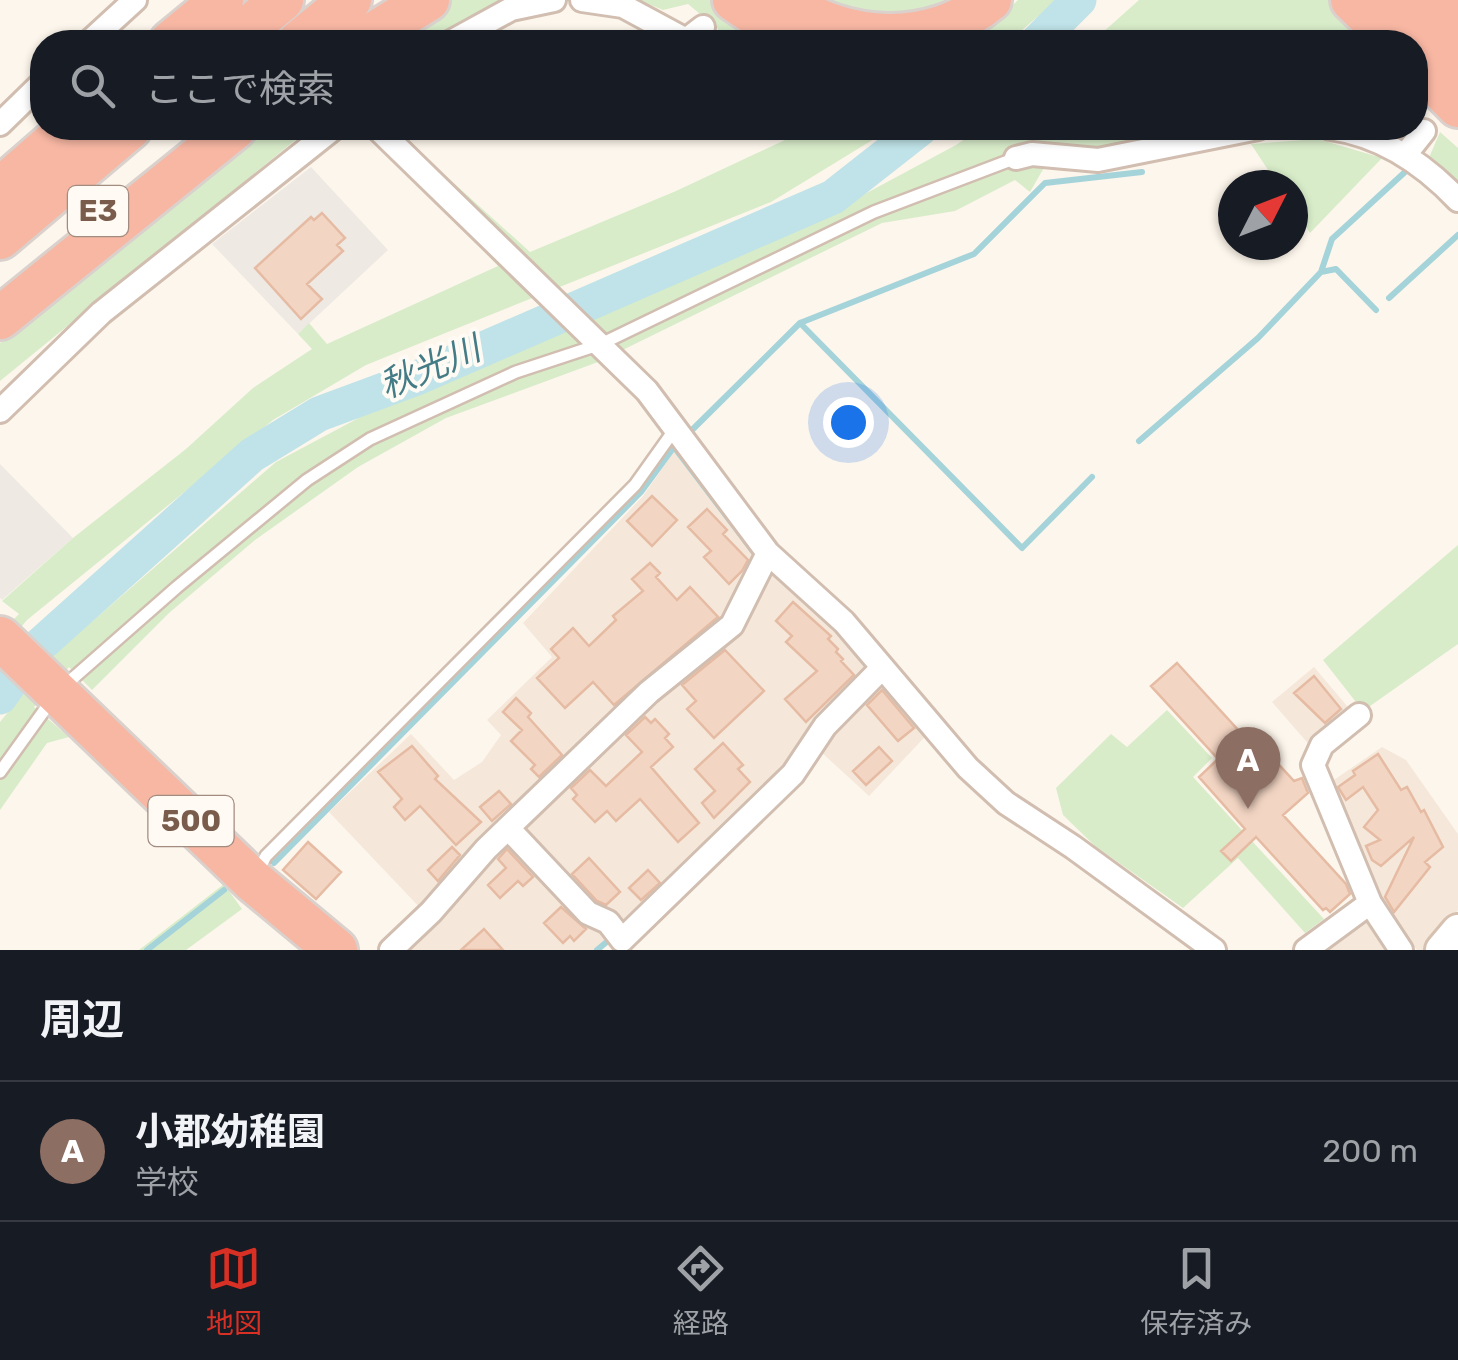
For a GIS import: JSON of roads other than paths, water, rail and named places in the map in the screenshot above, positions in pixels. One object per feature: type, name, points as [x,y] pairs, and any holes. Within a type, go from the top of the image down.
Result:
[{"type":"highway","points":[[186,30],[222,0]]},
{"type":"highway","points":[[246,30],[282,0]]},
{"type":"highway","points":[[314,30],[350,0]]},
{"type":"highway","points":[[361,30],[398,0]]},
{"type":"highway","points":[[379,30],[428,0]]},
{"type":"highway","points":[[785,0],[827,24],[852,30]]},
{"type":"highway","points":[[925,30],[962,19],[990,0]]},
{"type":"highway","points":[[1352,0],[1383,30]]},
{"type":"highway","points":[[1394,0],[1424,30]]},
{"type":"highway","points":[[719,14],[763,30]]},
{"type":"highway","points":[[1428,35],[1458,65]]},
{"type":"highway","points":[[1428,92],[1439,117]]},
{"type":"highway","points":[[0,189],[56,140]]},
{"type":"highway","name":"E3","points":[[0,238],[116,140]]},
{"type":"highway","name":"E3","points":[[0,294],[183,140]]},
{"type":"highway","points":[[0,318],[219,140]]},
{"type":"highway","name":"500","points":[[0,638],[253,880],[336,950]]},
{"type":"street","points":[[101,30],[135,0]]},
{"type":"street","points":[[472,30],[510,9],[554,0]]},
{"type":"street","points":[[582,0],[624,6],[668,30]]},
{"type":"street","points":[[699,30],[719,14]]},
{"type":"street","points":[[0,124],[30,95]]},
{"type":"street","points":[[0,411],[102,314],[319,140]]},
{"type":"street","points":[[388,140],[647,391],[768,553],[844,622],[968,768],[1006,804],[1072,846],[1214,950]]},
{"type":"street","points":[[1016,158],[1044,154],[1098,160],[1198,140]]},
{"type":"street","points":[[1378,140],[1405,155],[1458,200]]},
{"type":"street","points":[[1405,155],[1418,140]]},
{"type":"street","points":[[391,950],[508,828],[650,692],[732,625],[768,553]]},
{"type":"street","points":[[508,828],[588,913],[608,922],[622,940],[793,774],[825,726],[882,668]]},
{"type":"street","points":[[1358,715],[1322,746],[1314,765],[1370,903],[1401,950]]},
{"type":"street","points":[[1306,950],[1370,903]]},
{"type":"street","points":[[1442,950],[1458,931]]},
{"type":"lane","points":[[0,772],[54,690],[307,480],[370,438],[516,372],[598,341],[874,212],[1016,158]]},
{"type":"lane","points":[[253,880],[266,856],[635,485],[675,429]]},
{"type":"waterway","name":"秋光川","points":[[1049,30],[1079,0]]},
{"type":"waterway","name":"秋光川","points":[[0,697],[30,654],[252,455],[319,414],[419,377],[833,197],[906,140]]},
{"type":"waterway","points":[[800,323],[974,254],[1045,183],[1142,172]]},
{"type":"waterway","points":[[1139,441],[1258,338],[1321,272],[1332,239],[1405,172]]},
{"type":"waterway","points":[[1389,298],[1458,235]]},
{"type":"waterway","points":[[1321,272],[1336,269],[1376,310]]},
{"type":"waterway","points":[[693,429],[800,323],[1022,548],[1092,477]]},
{"type":"waterway","points":[[274,863],[641,492],[674,447],[753,551]]},
{"type":"waterway","points":[[147,950],[224,890]]},
{"type":"waterway","points":[[597,950],[609,940]]},
{"type":"place","name":"小郡幼稚園","points":[[1248,809]]}]
